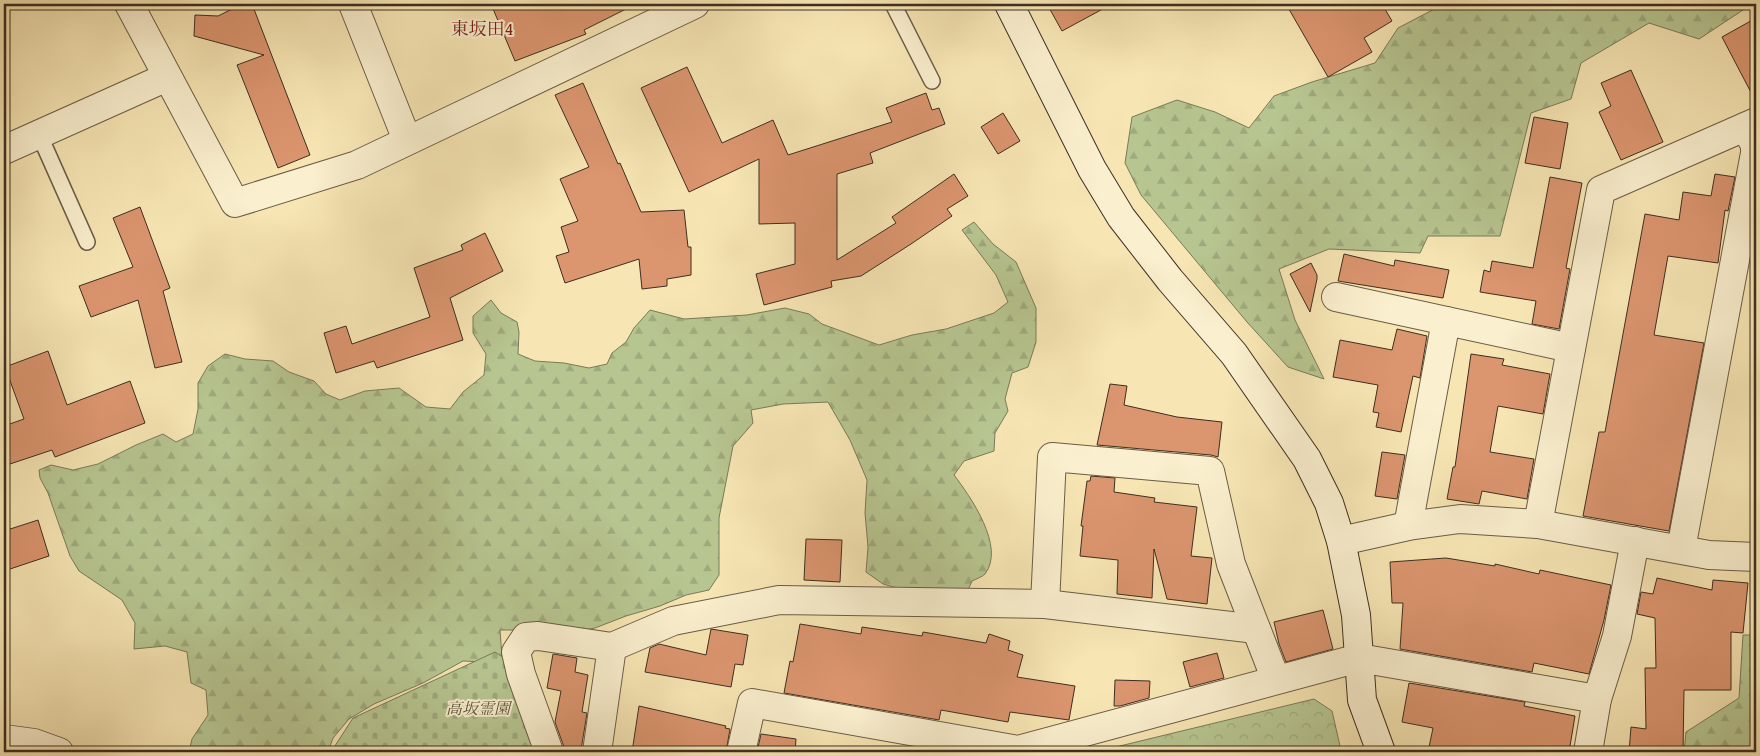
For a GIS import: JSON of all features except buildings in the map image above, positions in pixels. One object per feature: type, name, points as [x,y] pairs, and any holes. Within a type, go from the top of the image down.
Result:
[{"type":"street","points":[[129,4],[234,202],[357,164],[694,4]]},
{"type":"street","points":[[353,4],[407,140]]},
{"type":"street","points":[[1009,4],[1092,169],[1121,217],[1165,274],[1234,354],[1308,458],[1329,503],[1341,541],[1356,615],[1362,700],[1381,752]]},
{"type":"street","points":[[4,150],[167,77]]},
{"type":"street","points":[[1538,524],[1601,190],[1750,124],[1755,153],[1681,548]]},
{"type":"street","points":[[1336,297],[1572,348]]},
{"type":"street","points":[[1408,526],[1446,321]]},
{"type":"street","points":[[1045,604],[1052,457],[1210,472],[1231,564],[1276,680]]},
{"type":"street","points":[[1341,541],[1408,526],[1460,519],[1538,524],[1681,548],[1709,555],[1756,557]]},
{"type":"street","points":[[1588,752],[1597,699],[1618,636],[1635,541]]},
{"type":"street","points":[[549,752],[520,674],[516,652],[526,637],[538,636],[612,647],[673,621],[780,600],[1045,604],[1256,628]]},
{"type":"street","points":[[597,752],[612,647]]},
{"type":"street","points":[[741,752],[752,703],[1018,751],[1359,658],[1597,699]]},
{"type":"street","points":[[4,739],[34,743],[60,752]]},
{"type":"lane","points":[[893,4],[932,81]]},
{"type":"lane","points":[[39,134],[87,242]]},
{"type":"green space","points":[[1444,4],[1752,4],[1699,39],[1649,23],[1581,63],[1571,99],[1531,113],[1500,236],[1428,236],[1420,253],[1329,249],[1279,269],[1295,320],[1324,379],[1288,367],[1247,322],[1141,195],[1125,163],[1132,117],[1177,100],[1215,112],[1249,128],[1274,96],[1312,82],[1375,63],[1398,28]]},
{"type":"green space","points":[[974,222],[993,244],[1016,262],[1036,308],[1036,342],[1028,367],[1012,373],[1005,399],[1008,411],[995,433],[994,451],[964,461],[954,475],[969,496],[983,522],[989,536],[991,550],[990,563],[985,574],[972,581],[968,590],[908,591],[883,584],[866,572],[868,547],[865,513],[867,480],[850,440],[828,402],[783,404],[751,410],[753,423],[733,446],[719,518],[719,575],[709,590],[686,595],[595,628],[564,634],[538,630],[500,630],[502,657],[484,662],[463,661],[423,683],[374,704],[349,719],[333,738],[328,752],[189,752],[192,739],[208,715],[206,690],[191,683],[187,652],[165,646],[134,649],[135,623],[122,600],[79,571],[70,556],[48,493],[40,478],[39,470],[51,465],[73,470],[98,464],[163,434],[176,442],[193,434],[198,409],[198,383],[208,366],[225,354],[245,359],[273,361],[289,372],[314,381],[326,394],[340,400],[365,391],[399,388],[426,407],[450,409],[463,392],[484,375],[486,354],[473,333],[473,316],[491,300],[501,313],[517,322],[519,332],[518,354],[535,361],[564,363],[589,368],[607,364],[612,353],[626,342],[634,328],[650,310],[684,319],[747,315],[785,308],[809,314],[822,324],[879,345],[912,335],[946,329],[994,313],[1008,302],[996,275],[962,230]]},
{"type":"green space","points":[[1743,635],[1756,635],[1756,752],[1684,752],[1686,732],[1739,698]]},
{"type":"green space","name":"高坂霊園","points":[[495,652],[507,660],[539,752],[331,752],[353,718]]},
{"type":"green space","points":[[1314,699],[1332,711],[1343,752],[1095,752]]},
{"type":"district","name":"東坂田4","points":[[482,29]]}]
